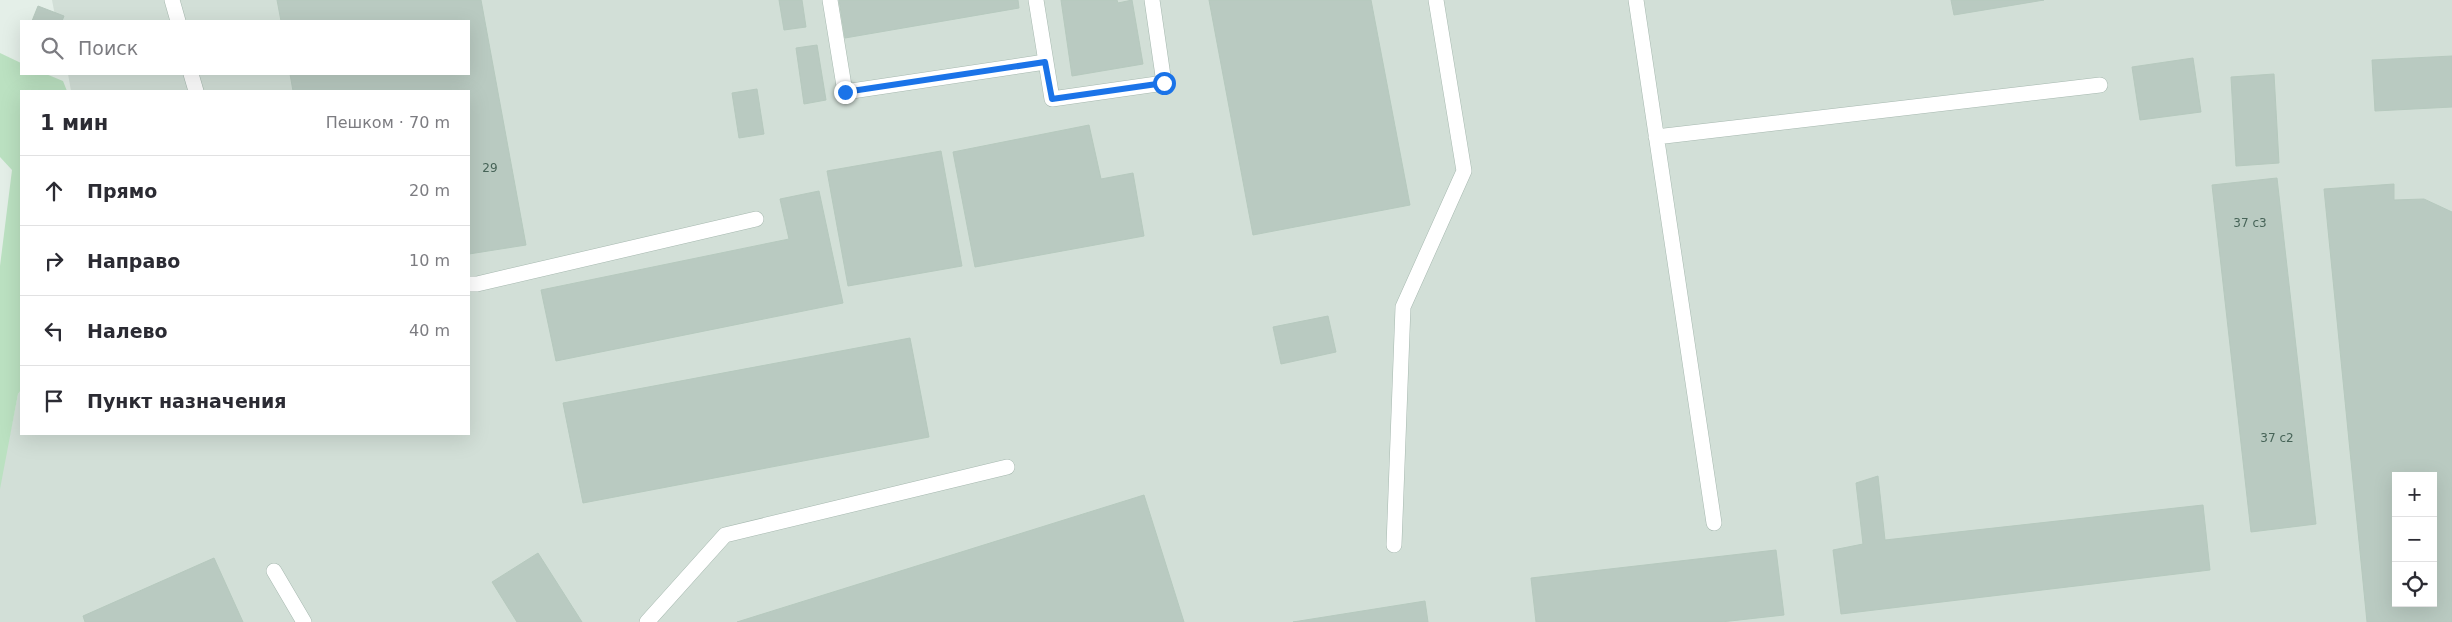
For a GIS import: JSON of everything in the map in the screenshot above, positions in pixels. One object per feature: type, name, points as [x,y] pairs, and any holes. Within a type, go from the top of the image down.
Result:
[{"type":"lane","points":[[172,0],[178,20]]},
{"type":"lane","points":[[830,0],[845,92],[1045,62]]},
{"type":"lane","points":[[1036,0],[1052,99],[1164,83],[1152,0]]},
{"type":"lane","points":[[1394,545],[1402,307],[1464,171],[1436,0]]},
{"type":"lane","points":[[1636,0],[1714,523]]},
{"type":"lane","points":[[191,75],[196,90]]},
{"type":"lane","points":[[1656,137],[2100,85]]},
{"type":"lane","points":[[470,284],[478,284],[756,219]]},
{"type":"lane","points":[[647,622],[725,535],[1007,467]]},
{"type":"lane","points":[[274,571],[304,622]]},
{"type":"shaded area","points":[[52,0],[2452,0],[2452,622],[0,622],[0,483],[20,391],[20,435],[470,435],[470,90],[71,90],[68,75],[470,75],[470,20],[56,20]]},
{"type":"green space","points":[[0,53],[20,63],[20,75],[48,75],[63,81],[67,90],[20,90],[20,391],[0,489],[0,266],[12,170],[0,157]]},
{"type":"building","points":[[277,0],[481,0],[526,245],[470,254],[470,90],[293,90],[290,75],[470,75],[470,20],[281,20]]},
{"type":"building","points":[[779,0],[802,0],[806,27],[784,30]]},
{"type":"building","points":[[839,0],[1018,0],[1019,8],[845,38]]},
{"type":"building","points":[[1061,0],[1117,0],[1118,3],[1132,0],[1143,64],[1072,76]]},
{"type":"building","points":[[1209,0],[1371,0],[1410,205],[1253,235]]},
{"type":"building","points":[[1951,0],[2044,0],[1954,15]]},
{"type":"building","points":[[38,6],[64,16],[62,20],[32,20]]},
{"type":"building","points":[[817,45],[826,100],[804,104],[796,48]]},
{"type":"building","points":[[2452,56],[2452,107],[2375,111],[2372,60]]},
{"type":"building","points":[[2193,58],[2201,112],[2140,120],[2132,67]]},
{"type":"building","points":[[2274,74],[2279,163],[2236,166],[2231,77]]},
{"type":"building","points":[[757,89],[764,134],[739,138],[732,93]]},
{"type":"building","points":[[1089,125],[1101,179],[1133,173],[1144,236],[975,267],[953,152]]},
{"type":"building","points":[[941,151],[962,266],[848,286],[827,171]]},
{"type":"building","points":[[2277,178],[2316,524],[2251,532],[2212,185]]},
{"type":"building","points":[[2394,184],[2394,200],[2424,199],[2452,212],[2452,622],[2367,622],[2324,189]]},
{"type":"building","points":[[819,191],[843,303],[556,361],[541,290],[789,239],[780,199]]},
{"type":"building","points":[[1328,316],[1336,352],[1281,364],[1273,327]]},
{"type":"building","points":[[910,338],[929,437],[583,503],[563,403]]},
{"type":"building","points":[[1878,476],[1885,540],[2203,505],[2210,570],[1841,614],[1833,550],[1863,544],[1856,483]]},
{"type":"building","points":[[1144,495],[1184,622],[737,622]]},
{"type":"building","points":[[1776,550],[1784,615],[1721,622],[1536,622],[1531,578]]},
{"type":"building","points":[[538,553],[582,622],[517,622],[492,582]]},
{"type":"building","points":[[214,558],[243,622],[85,622],[83,616]]},
{"type":"building","points":[[1425,601],[1428,622],[1293,622]]},
{"type":"route","points":[[845,92],[1045,62],[1052,99],[1164,83]]}]
